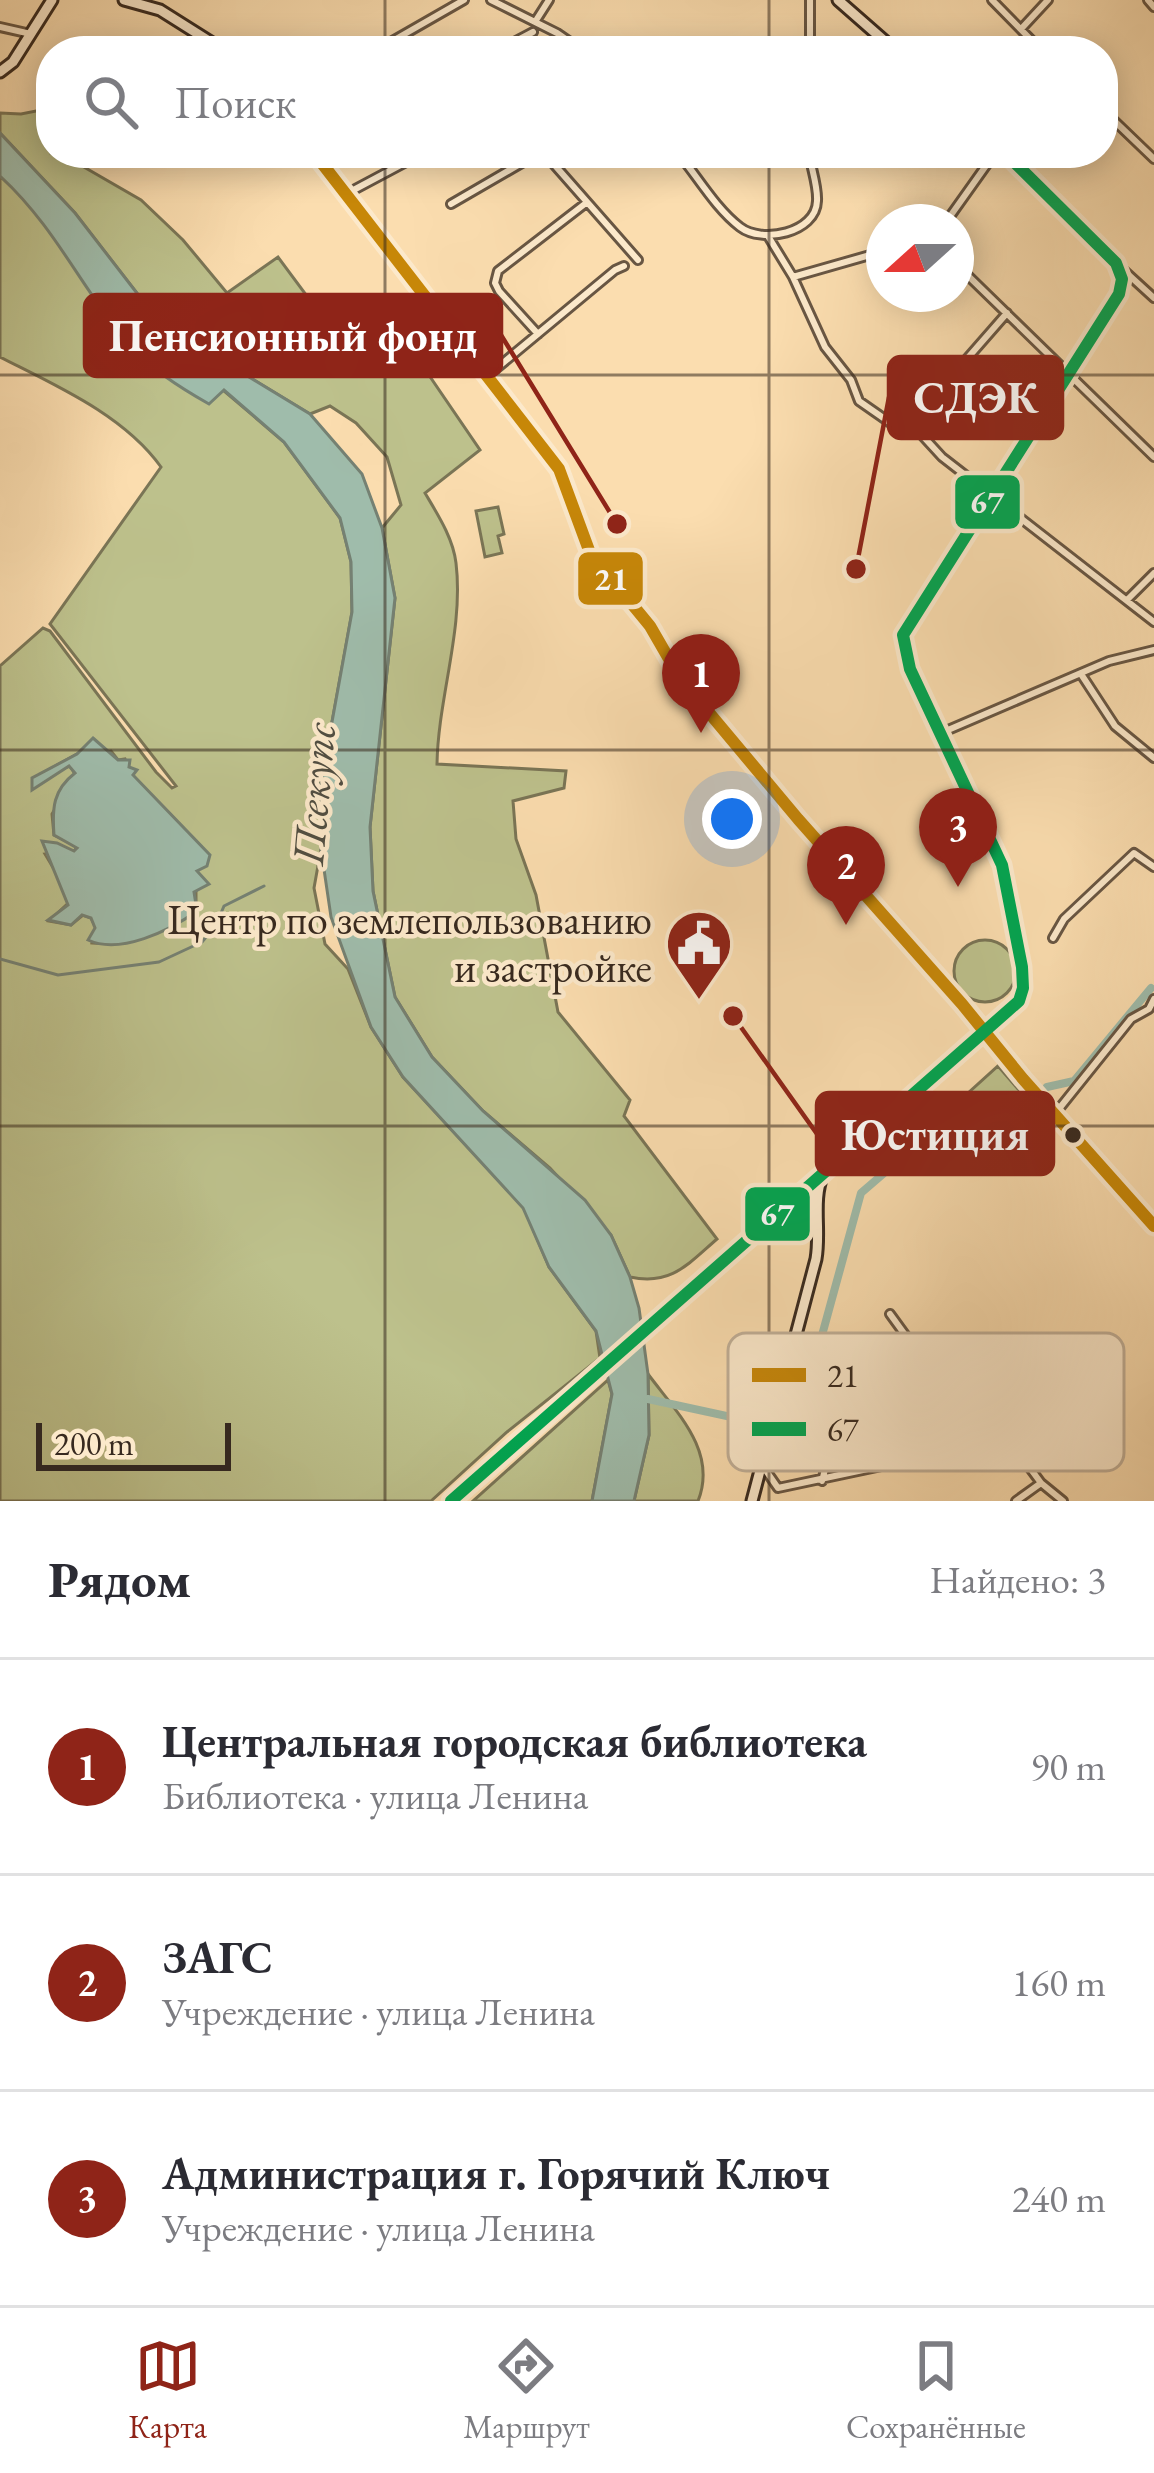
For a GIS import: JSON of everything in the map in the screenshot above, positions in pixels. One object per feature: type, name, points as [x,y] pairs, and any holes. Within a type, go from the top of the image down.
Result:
[{"type":"street","points":[[0,73],[14,62],[52,0]]},
{"type":"street","points":[[124,0],[160,10],[201,36]]},
{"type":"street","points":[[401,36],[464,0]]},
{"type":"street","points":[[491,0],[550,36]]},
{"type":"street","points":[[521,36],[534,28],[549,0]]},
{"type":"street","points":[[810,0],[810,36]]},
{"type":"street","points":[[838,0],[879,36]]},
{"type":"street","points":[[992,0],[1026,36]]},
{"type":"street","points":[[1021,29],[1048,0]]},
{"type":"street","points":[[1148,0],[1154,8]]},
{"type":"street","points":[[0,27],[31,34]]},
{"type":"street","points":[[1118,124],[1154,159]]},
{"type":"street","points":[[326,168],[567,484],[590,553],[650,626],[680,678],[1154,1226]]},
{"type":"street","points":[[346,194],[395,168]]},
{"type":"street","points":[[451,204],[515,168]]},
{"type":"street","points":[[554,168],[638,260]]},
{"type":"street","points":[[690,168],[736,224],[768,236],[799,227],[814,214],[817,201],[812,168]]},
{"type":"street","points":[[959,204],[984,168]]},
{"type":"street","points":[[1020,168],[1154,298]]},
{"type":"street","points":[[538,334],[499,291],[498,272],[586,203]]},
{"type":"street","points":[[768,236],[825,347],[851,380],[860,401],[902,431],[920,433]]},
{"type":"street","points":[[793,277],[866,256]]},
{"type":"street","points":[[486,377],[624,266]]},
{"type":"street","points":[[451,1501],[1019,1001],[1024,988],[1002,865],[904,648],[905,627],[1119,294],[1119,268]]},
{"type":"street","points":[[974,281],[1154,457]]},
{"type":"street","points":[[1007,313],[917,416],[920,433],[943,457],[1154,622]]},
{"type":"street","points":[[1128,599],[1154,573]]},
{"type":"street","points":[[941,734],[1109,661],[1154,650]]},
{"type":"street","points":[[1081,674],[1115,726],[1154,758]]},
{"type":"street","points":[[1053,938],[1064,919],[1134,853],[1154,867]]},
{"type":"street","points":[[1054,1115],[1131,1019],[1151,1012],[1154,999]]},
{"type":"street","points":[[796,1333],[816,1259],[819,1181],[827,1168]]},
{"type":"street","points":[[795,1195],[818,1208]]},
{"type":"street","points":[[890,1314],[904,1333]]},
{"type":"street","points":[[752,1501],[758,1471]]},
{"type":"street","points":[[766,1471],[784,1501]]},
{"type":"street","points":[[822,1480],[824,1471]]},
{"type":"street","points":[[778,1489],[867,1471]]},
{"type":"street","points":[[1032,1471],[1063,1501]]},
{"type":"street","points":[[1016,1501],[1041,1484]]},
{"type":"green space","points":[[36,111],[36,168],[86,168],[141,200],[183,240],[227,293],[278,257],[364,373],[409,346],[480,450],[425,493],[452,545],[458,588],[437,764],[566,771],[564,788],[513,801],[516,839],[536,895],[558,1012],[630,1100],[624,1116],[717,1239],[678,1271],[657,1278],[630,1277],[611,1235],[550,1168],[483,1111],[432,1057],[395,997],[373,891],[370,827],[395,598],[382,528],[401,505],[387,457],[356,423],[330,406],[310,414],[160,323],[75,213],[0,133],[0,113]]},
{"type":"green space","points":[[0,176],[32,206],[128,344],[223,390],[284,442],[340,518],[351,562],[352,612],[320,788],[321,849],[314,888],[325,944],[348,969],[371,1027],[403,1077],[524,1208],[549,1267],[596,1331],[600,1358],[431,1501],[0,1501],[0,666],[43,628],[50,631],[156,772],[172,788],[176,786],[50,624],[161,467],[108,417],[0,357]],"holes":[[[111,751],[118,760],[125,759],[132,774],[77,847],[54,835],[52,814],[75,774],[70,766],[32,779],[77,754]],[[167,811],[209,855],[196,871],[196,911],[158,929],[120,942],[92,943],[96,928],[91,918],[83,915],[71,925],[49,921]],[[75,850],[57,874],[45,854]]]},
{"type":"green space","points":[[498,507],[504,534],[498,536],[502,553],[485,557],[476,511]]},
{"type":"green space","points":[[985,940],[1007,949],[1016,971],[1007,993],[985,1002],[963,993],[954,971],[963,949]]},
{"type":"green space","points":[[998,1066],[1040,1114],[1028,1125],[1016,1114],[968,1157],[936,1122]]},
{"type":"green space","points":[[648,1374],[698,1449],[703,1483],[698,1501],[634,1501],[649,1435]]},
{"type":"green space","points":[[608,1380],[612,1394],[592,1501],[473,1501]]},
{"type":"shaded area","points":[[0,133],[75,213],[160,323],[310,414],[362,474],[382,528],[395,598],[370,827],[373,891],[395,997],[432,1057],[483,1111],[585,1200],[611,1235],[639,1308],[648,1374],[649,1435],[634,1501],[592,1501],[612,1394],[596,1331],[549,1267],[523,1208],[403,1077],[371,1027],[331,917],[321,849],[320,788],[352,612],[351,562],[340,518],[284,442],[224,390],[209,404],[165,376],[126,341],[37,216],[0,176]]},
{"type":"shaded area","points":[[93,738],[118,760],[130,760],[129,767],[137,770],[133,775],[210,855],[207,866],[197,871],[209,884],[194,892],[197,911],[159,933],[115,945],[88,940],[95,928],[91,918],[82,915],[71,925],[48,920],[68,905],[42,841],[77,848],[54,835],[53,825],[58,793],[75,773],[69,766],[32,790],[32,778],[77,754]]},
{"type":"waterway","points":[[0,959],[58,975],[159,962],[202,942],[224,906],[264,886]]},
{"type":"waterway","points":[[1047,1087],[1074,1081],[1151,988]]},
{"type":"waterway","points":[[823,1333],[861,1193],[970,1099],[995,1096]]},
{"type":"waterway","points":[[648,1399],[728,1416]]},
{"type":"transit line","name":"21","points":[[326,168],[559,469],[590,553],[650,626],[680,678],[1154,1226]]},
{"type":"transit line","name":"67","points":[[451,1501],[1019,1001],[1022,967],[1002,865],[910,669],[903,635],[1119,294],[1122,279],[1116,263],[1020,168]]},
{"type":"place","name":"Пенсионный фонд","points":[[617,524]]},
{"type":"place","name":"СДЭК","points":[[856,569]]},
{"type":"place","name":"Центральная городская библиотека","points":[[701,733]]},
{"type":"place","name":"Администрация г. Горячий Ключ","points":[[958,887]]},
{"type":"place","name":"ЗАГС","points":[[846,925]]},
{"type":"place","name":"Центр по землепользованию и застройке","points":[[699,1002]]},
{"type":"place","name":"Юстиция","points":[[733,1016]]},
{"type":"water label","name":"Псекупс","points":[[313,794]]}]
